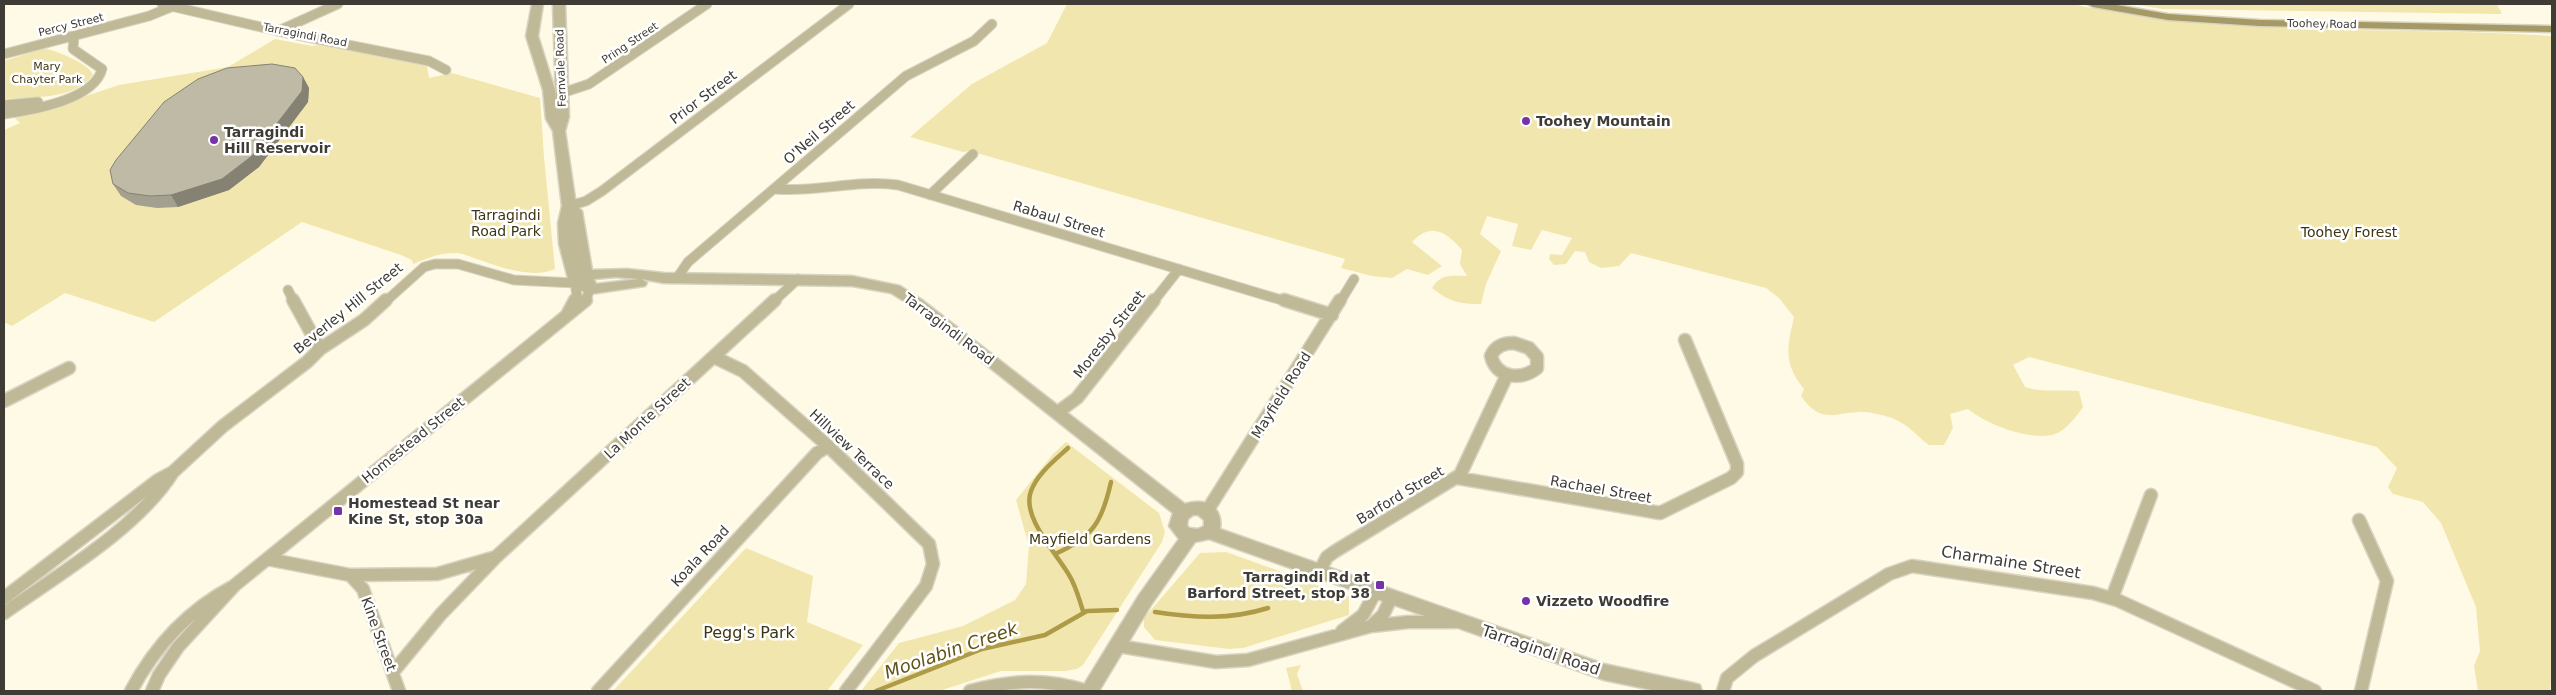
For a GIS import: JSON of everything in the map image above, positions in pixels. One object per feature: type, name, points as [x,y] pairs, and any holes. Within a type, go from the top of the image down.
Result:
[{"type":"main road","name":"Toohey Road","points":[[2093,4],[2168,17],[2260,23],[2552,29]]},
{"type":"street","points":[[278,30],[338,4]]},
{"type":"street","name":"Fernvale Road","points":[[537,4],[532,36],[549,90],[552,119],[559,131],[569,206],[575,211],[584,282]]},
{"type":"street","name":"Fernvale Road","points":[[559,4],[563,117],[559,131]]},
{"type":"street","name":"Pring Street","points":[[562,93],[589,84],[707,4]]},
{"type":"street","name":"Prior Street","points":[[569,206],[586,201],[602,191],[849,4]]},
{"type":"street","name":"Tarragindi Road","points":[[166,5],[432,62],[446,70]]},
{"type":"street","name":"Percy Street","points":[[4,54],[149,16],[166,5]]},
{"type":"street","name":"O'Neil Street","points":[[671,278],[915,69],[956,50],[983,34],[992,24]]},
{"type":"street","points":[[4,114],[34,109],[67,98],[91,87],[103,75],[100,67],[73,49],[74,36]]},
{"type":"street","points":[[4,105],[67,98]]},
{"type":"street","points":[[930,195],[974,154]]},
{"type":"street","name":"Rabaul Street","points":[[774,189],[800,191],[874,182],[898,185],[1332,315]]},
{"type":"street","name":"Beverley Hill Street","points":[[4,613],[125,522],[163,490],[174,472],[223,426],[307,362],[320,349],[351,330],[424,267],[434,263],[456,263],[514,280],[584,282]]},
{"type":"street","name":"Moresby Street","points":[[1058,412],[1077,398],[1179,269]]},
{"type":"street","name":"Tarragindi Road","points":[[584,282],[652,282],[671,278],[798,279],[868,282],[895,289],[918,303],[1184,512]]},
{"type":"street","name":"La Monte Street","points":[[393,672],[441,614],[496,557],[798,279]]},
{"type":"street","name":"Mayfield Road","points":[[1207,510],[1354,279]]},
{"type":"street","name":"Homestead Street","points":[[131,691],[140,673],[166,639],[215,595],[235,585],[567,315],[585,303],[584,282]]},
{"type":"street","name":"Homestead Street","points":[[567,315],[584,282]]},
{"type":"street","points":[[288,290],[313,340],[320,349]]},
{"type":"street","name":"Rachael Street","points":[[1458,478],[1657,513],[1668,511],[1731,478],[1738,470],[1736,460],[1686,340]]},
{"type":"street","name":"Hillview Terrace","points":[[714,357],[743,370],[828,446],[929,544],[933,564],[926,586],[846,691]]},
{"type":"street","points":[[4,401],[69,368]]},
{"type":"street","name":"Barford Street","points":[[1319,572],[1327,557],[1334,552],[1458,478],[1464,470],[1507,375]]},
{"type":"street","name":"Koala Road","points":[[598,691],[817,453],[828,446]]},
{"type":"street","name":"Beverley Hill Street","points":[[4,598],[158,480],[174,472]]},
{"type":"street","points":[[2112,598],[2151,495]]},
{"type":"street","points":[[1195,508],[1207,510],[1214,521],[1209,532],[1200,536],[1184,534],[1178,526],[1180,516],[1184,512],[1195,508]]},
{"type":"street","points":[[2359,520],[2382,566],[2387,581],[2361,691]]},
{"type":"street","name":"Tarragindi Road","points":[[1209,532],[1611,674],[1693,691]]},
{"type":"street","points":[[970,691],[996,684],[1042,679],[1067,683],[1088,691],[1146,600],[1190,536]]},
{"type":"street","name":"La Monte Street","points":[[350,575],[437,574],[496,557]]},
{"type":"street","points":[[267,559],[350,575]]},
{"type":"street","name":"Charmaine Street","points":[[1723,691],[1727,678],[1754,656],[1901,568],[1912,566],[1929,566],[2112,598],[2141,609],[2315,691]]},
{"type":"street","name":"Kine Street","points":[[350,575],[363,589],[399,691]]},
{"type":"street","name":"Homestead Street","points":[[152,691],[161,671],[180,644],[223,602],[235,585]]},
{"type":"street","points":[[1339,633],[1363,616],[1383,595]]},
{"type":"street","points":[[1371,626],[1383,615],[1383,595]]},
{"type":"street","points":[[1118,646],[1188,658],[1234,663],[1339,633],[1371,626],[1408,622],[1460,622]]},
{"type":"green space","name":"Toohey Forest","points":[[1067,4],[2072,4],[2131,15],[2251,27],[2552,36],[2552,669],[2550,691],[2478,691],[2474,666],[2480,651],[2476,607],[2441,523],[2423,502],[2393,494],[2388,487],[2397,468],[2377,447],[2029,357],[2013,365],[2025,387],[2031,389],[2079,391],[2083,407],[2066,427],[2052,435],[2042,436],[2019,433],[1985,420],[1968,409],[1950,414],[1953,428],[1944,445],[1929,445],[1906,426],[1889,417],[1862,412],[1827,415],[1814,410],[1808,405],[1801,396],[1804,389],[1797,380],[1790,363],[1789,347],[1794,317],[1779,298],[1766,288],[1631,253],[1619,266],[1601,268],[1589,262],[1585,252],[1575,251],[1566,264],[1554,265],[1549,259],[1550,254],[1562,255],[1572,238],[1542,230],[1531,250],[1512,246],[1518,224],[1487,216],[1480,234],[1501,251],[1486,284],[1481,304],[1461,303],[1444,296],[1432,288],[1435,283],[1443,278],[1467,276],[1460,264],[1462,250],[1445,234],[1439,232],[1426,232],[1412,242],[1442,266],[1428,275],[1407,269],[1392,278],[1372,276],[1341,268],[1345,259],[970,151],[963,152],[910,137],[972,84],[1047,43]]},
{"type":"green space","points":[[2133,4],[2497,4],[2502,14],[2162,9]]},
{"type":"green space","name":"Tarragindi Road Park","points":[[275,39],[312,46],[330,43],[427,66],[429,78],[452,73],[540,98],[555,269],[546,272],[527,273],[458,253],[440,254],[413,264],[412,260],[401,255],[302,222],[154,322],[65,293],[12,326],[4,322],[4,130],[20,123],[13,116],[65,103],[119,85],[228,67]]},
{"type":"green space","name":"Mary Chayter Park","points":[[44,48],[79,62],[93,75],[85,83],[64,93],[52,96],[4,99],[4,61]]},
{"type":"green space","name":"Mayfield Gardens","points":[[1066,442],[1159,513],[1165,532],[1162,542],[1083,665],[1077,669],[1065,671],[1001,671],[939,691],[861,691],[899,643],[963,626],[1015,600],[1026,584],[1029,546],[1016,500],[1053,454]]},
{"type":"green space","name":"Pegg's Park","points":[[746,548],[813,576],[807,622],[863,645],[827,691],[613,691]]},
{"type":"green space","points":[[1226,552],[1349,596],[1349,615],[1243,648],[1229,649],[1155,640],[1144,627],[1144,618],[1200,553]]},
{"type":"green space","points":[[1301,665],[1297,674],[1303,691],[1292,691],[1286,668]]},
{"type":"building","name":"Tarragindi Hill Reservoir","points":[[272,64],[295,68],[303,77],[302,91],[252,156],[222,179],[171,195],[150,196],[128,193],[113,184],[110,170],[116,160],[164,102],[198,79],[227,68]]},
{"type":"waterway","points":[[1055,554],[1035,523],[1029,501],[1031,491],[1037,479],[1068,448]]},
{"type":"waterway","points":[[1055,554],[1079,541],[1094,527],[1104,508],[1111,482]]},
{"type":"waterway","points":[[1055,554],[1071,579],[1083,611]]},
{"type":"waterway","name":"Moolabin Creek","points":[[1155,612],[1212,617],[1240,615],[1268,608]]},
{"type":"waterway","name":"Moolabin Creek","points":[[876,691],[982,649],[1045,635],[1087,611],[1117,610]]},
{"type":"place","name":"Toohey Mountain","points":[[1526,121]]},
{"type":"place","name":"Tarragindi Hill Reservoir","points":[[214,140]]},
{"type":"place","name":"Homestead St near Kine St, stop 30a","points":[[338,511]]},
{"type":"place","name":"Tarragindi Rd at Barford Street, stop 38","points":[[1380,585]]},
{"type":"place","name":"Vizzeto Woodfire","points":[[1526,601]]}]
